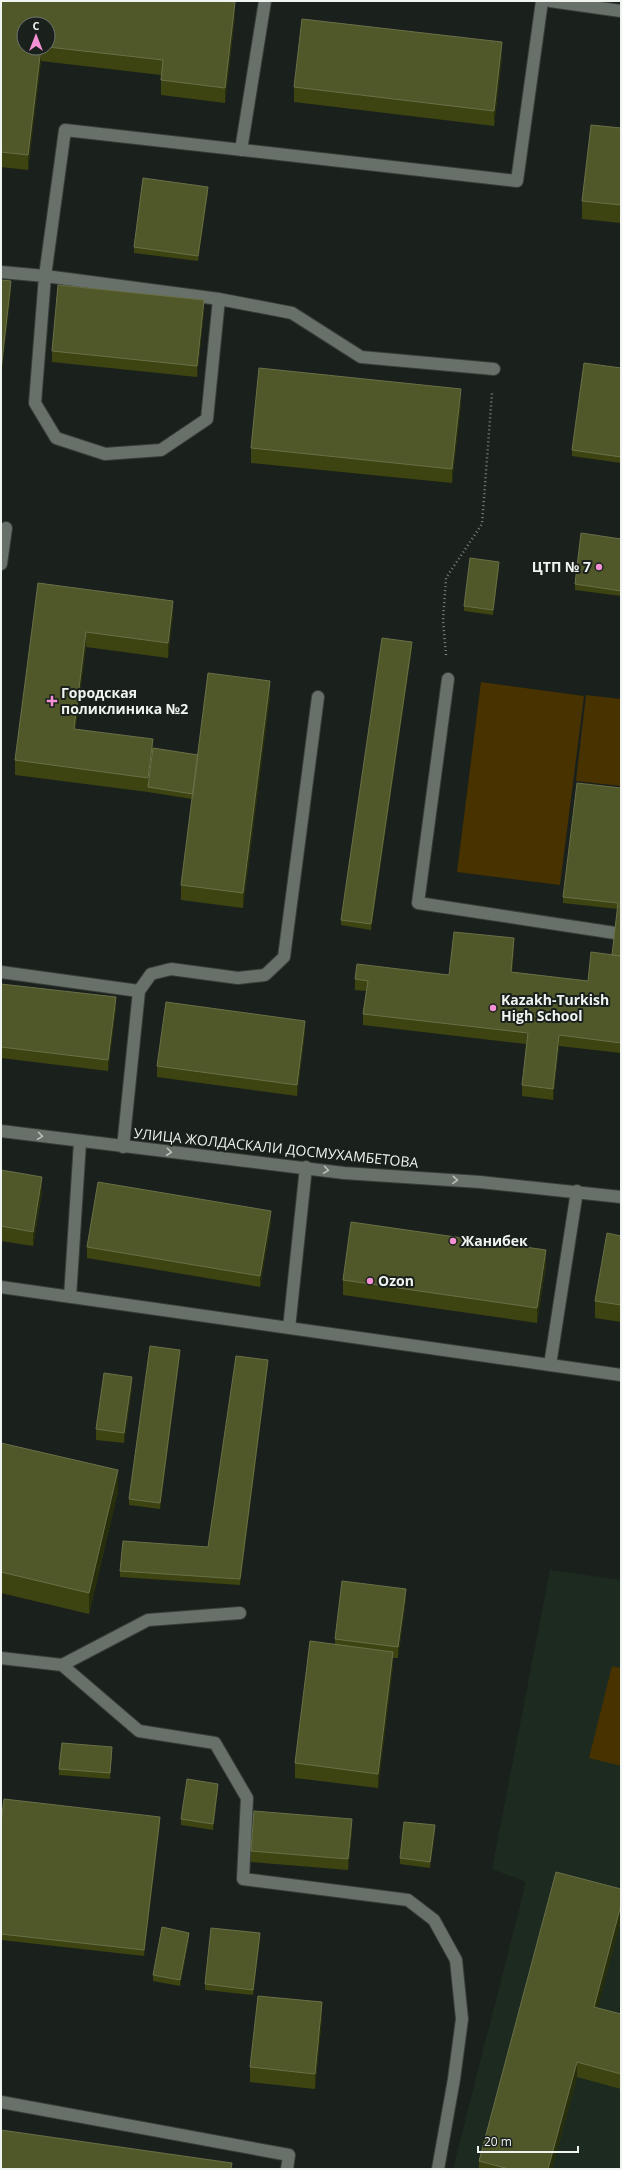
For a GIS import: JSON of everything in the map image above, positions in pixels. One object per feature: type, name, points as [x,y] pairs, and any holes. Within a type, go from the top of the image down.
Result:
[{"type":"street","points":[[242,150],[265,1]]},
{"type":"street","points":[[219,299],[206,419],[161,450],[105,454],[56,438],[35,403],[45,276],[65,130],[517,181],[542,1]]},
{"type":"street","points":[[550,1],[588,4],[621,11]]},
{"type":"street","points":[[1,272],[45,276],[219,299],[292,313],[361,357],[494,369]]},
{"type":"street","points":[[1,564],[6,528]]},
{"type":"street","points":[[448,679],[418,903],[615,933]]},
{"type":"street","points":[[123,1147],[139,991],[151,974],[171,969],[238,978],[265,975],[284,957],[318,697]]},
{"type":"street","points":[[1,972],[139,991]]},
{"type":"street","name":"УЛИЦА ЖОЛДАСКАЛИ ДОСМУХАМБЕТОВА","points":[[1,1131],[80,1142],[306,1167],[344,1173],[480,1182],[577,1191],[621,1197]]},
{"type":"street","points":[[70,1297],[80,1142]]},
{"type":"street","points":[[289,1328],[306,1167]]},
{"type":"street","points":[[550,1366],[577,1191]]},
{"type":"street","points":[[1,1287],[550,1366],[621,1374]]},
{"type":"street","points":[[62,1665],[148,1620],[240,1613]]},
{"type":"street","points":[[1,1658],[62,1665],[139,1730],[215,1743],[247,1798],[243,1879],[408,1900],[434,1920],[456,1960],[462,2019],[454,2079],[438,2169]]},
{"type":"street","points":[[1,2102],[289,2155],[287,2169]]},
{"type":"path","points":[[448,679],[443,620],[446,578],[482,524],[494,369]]},
{"type":"shaded area","points":[[481,682],[584,696],[560,885],[457,872]]},
{"type":"shaded area","points":[[586,695],[621,699],[621,786],[576,781]]},
{"type":"shaded area","points":[[550,1570],[621,1580],[621,2169],[453,2169],[526,1882],[492,1869]]},
{"type":"shaded area","points":[[612,1666],[621,1668],[621,1766],[589,1758]]},
{"type":"building","points":[[1,1],[235,2],[225,88],[161,80],[163,60],[56,48],[56,16],[16,16],[16,56],[40,56],[28,155],[1,152]]},
{"type":"building","points":[[302,19],[502,42],[494,111],[294,87]]},
{"type":"building","points":[[591,125],[621,128],[621,205],[582,201]]},
{"type":"building","points":[[143,178],[208,187],[198,256],[134,247]]},
{"type":"building","points":[[1,280],[11,281],[1,370]]},
{"type":"building","points":[[58,285],[204,300],[197,366],[52,351]]},
{"type":"building","points":[[584,363],[621,368],[621,457],[572,450]]},
{"type":"building","points":[[259,368],[461,389],[452,469],[251,448]]},
{"type":"building","name":"ЦТП № 7","points":[[581,533],[621,539],[621,591],[575,584]]},
{"type":"building","points":[[470,558],[499,562],[493,610],[464,606]]},
{"type":"building","name":"Городская поликлиника №2","points":[[38,583],[173,601],[168,643],[86,632],[74,729],[153,739],[148,778],[15,760]]},
{"type":"building","points":[[382,638],[412,642],[371,924],[341,920]]},
{"type":"building","points":[[208,673],[270,681],[243,893],[181,885]]},
{"type":"building","points":[[153,748],[198,755],[193,794],[148,787]]},
{"type":"building","points":[[577,783],[621,788],[621,956],[612,955],[618,903],[563,897]]},
{"type":"building","name":"Kazakh-Turkish High School","points":[[454,932],[514,938],[511,972],[588,981],[591,952],[621,956],[621,1043],[559,1035],[553,1089],[522,1085],[528,1033],[363,1014],[368,981],[355,979],[357,964],[449,975]]},
{"type":"building","points":[[1,984],[116,997],[108,1060],[1,1047]]},
{"type":"building","points":[[166,1002],[305,1021],[297,1085],[157,1066]]},
{"type":"building","points":[[1,1170],[42,1177],[33,1232],[1,1226]]},
{"type":"building","points":[[98,1182],[271,1211],[260,1276],[87,1247]]},
{"type":"building","points":[[351,1222],[546,1250],[537,1308],[343,1280]]},
{"type":"building","points":[[607,1233],[621,1236],[621,1305],[595,1301]]},
{"type":"building","points":[[150,1346],[180,1350],[160,1503],[129,1499]]},
{"type":"building","points":[[236,1356],[268,1360],[240,1579],[120,1571],[123,1541],[208,1547]]},
{"type":"building","points":[[104,1373],[132,1377],[124,1433],[96,1429]]},
{"type":"building","points":[[1,1443],[118,1470],[89,1593],[1,1572]]},
{"type":"building","points":[[342,1581],[406,1589],[398,1647],[335,1639]]},
{"type":"building","points":[[310,1641],[393,1652],[378,1774],[295,1763]]},
{"type":"building","points":[[62,1743],[112,1747],[110,1773],[59,1769]]},
{"type":"building","points":[[187,1779],[218,1784],[213,1824],[181,1819]]},
{"type":"building","points":[[4,1799],[160,1817],[144,1950],[1,1934],[1,1822]]},
{"type":"building","points":[[254,1811],[352,1819],[348,1859],[251,1851]]},
{"type":"building","points":[[404,1822],[435,1825],[430,1862],[400,1858]]},
{"type":"building","points":[[556,1872],[621,1889],[621,1905],[594,2007],[621,2014],[621,2074],[577,2062],[548,2169],[509,2169],[479,2161]]},
{"type":"building","points":[[162,1927],[189,1933],[180,1980],[153,1975]]},
{"type":"building","points":[[211,1928],[260,1933],[253,1990],[205,1984]]},
{"type":"building","points":[[258,1996],[322,2002],[315,2074],[250,2067]]},
{"type":"building","points":[[1,2130],[232,2163],[231,2169],[1,2169]]},
{"type":"place","name":"ЦТП № 7","points":[[599,567]]},
{"type":"place","name":"Городская поликлиника №2","points":[[52,701]]},
{"type":"place","name":"Kazakh-Turkish High School","points":[[493,1008]]},
{"type":"place","name":"Жанибек","points":[[453,1241]]},
{"type":"place","name":"Ozon","points":[[370,1281]]}]
